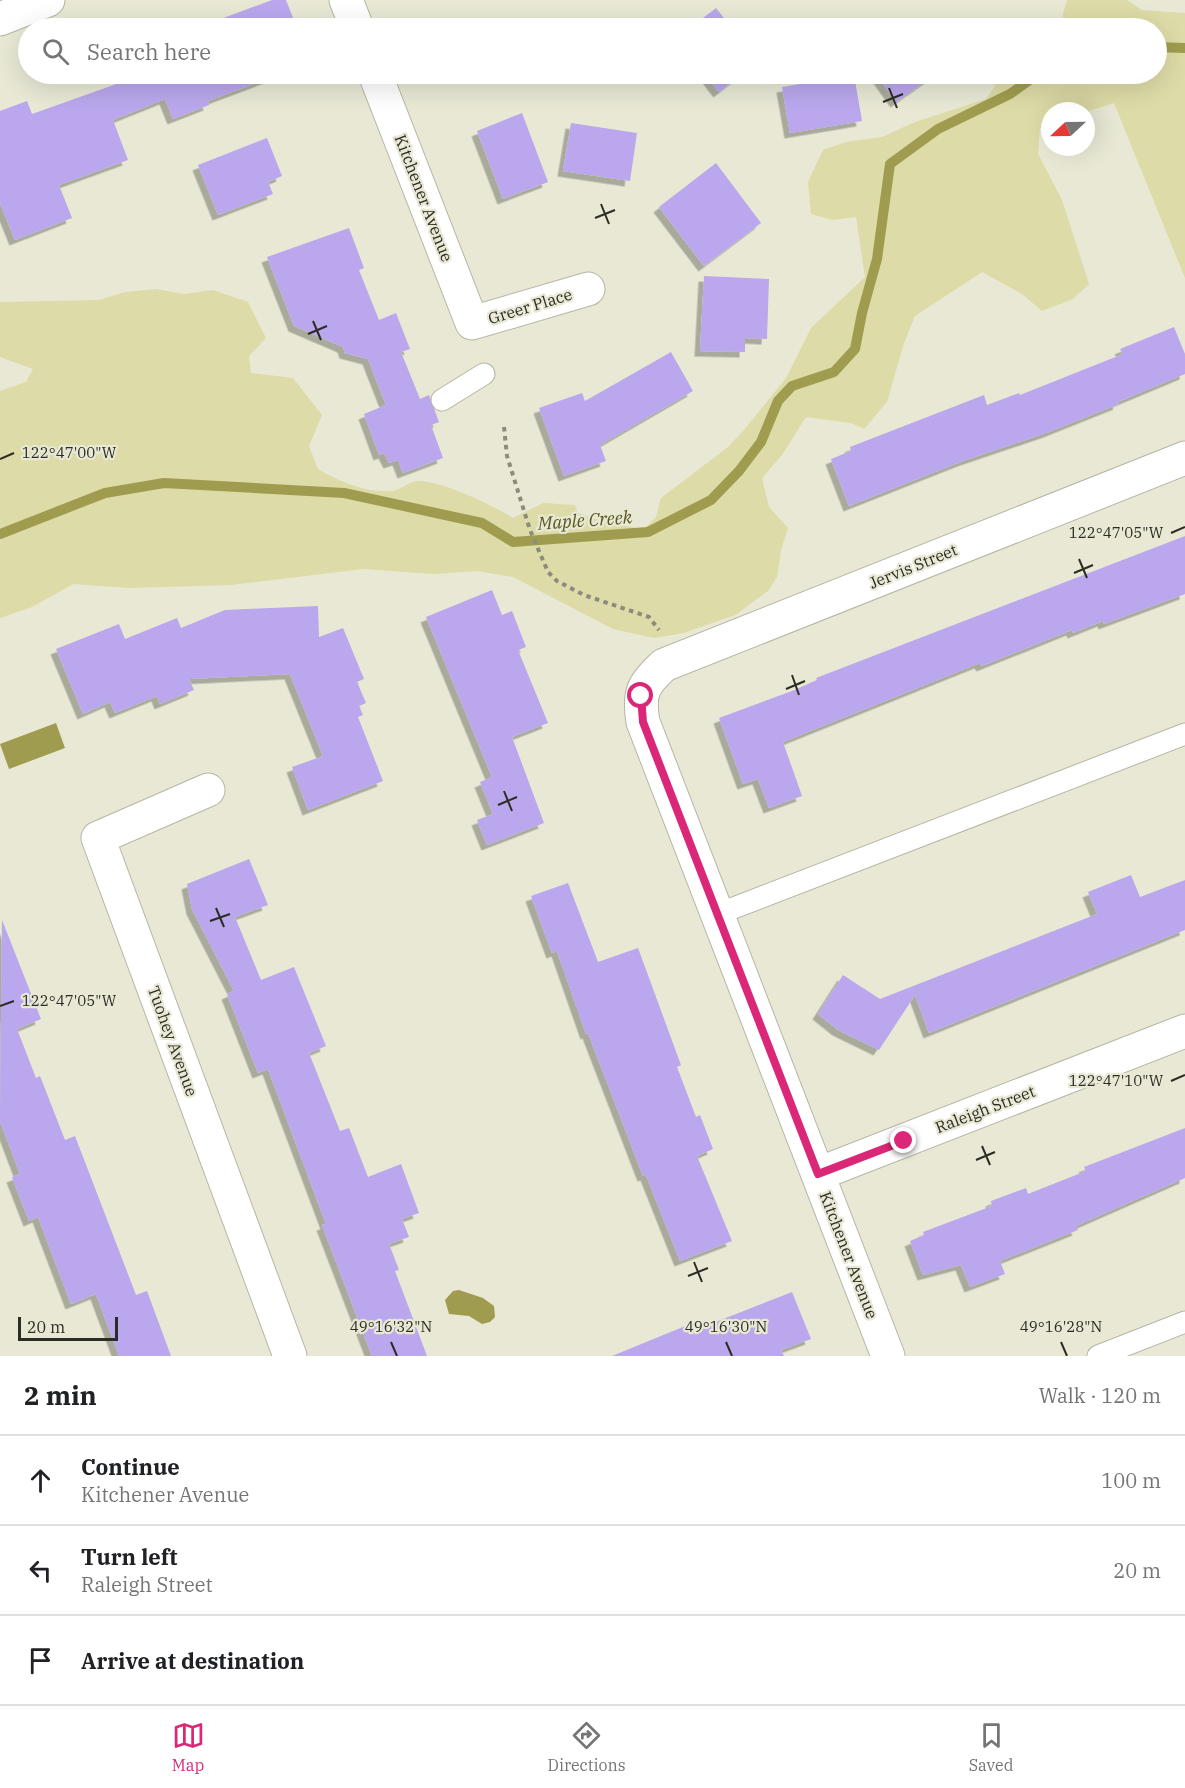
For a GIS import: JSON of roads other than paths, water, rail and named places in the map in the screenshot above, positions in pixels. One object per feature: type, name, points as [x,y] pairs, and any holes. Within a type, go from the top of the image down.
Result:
[{"type":"street","points":[[0,19],[48,0]]},
{"type":"street","points":[[346,0],[353,18]]},
{"type":"street","name":"Kitchener Avenue","points":[[379,84],[472,323]]},
{"type":"street","name":"Greer Place","points":[[472,323],[588,289]]},
{"type":"street","name":"Jervis Street","points":[[646,682],[664,665],[1185,458]]},
{"type":"street","name":"Kitchener Avenue","points":[[646,682],[641,696],[643,722],[888,1356]]},
{"type":"street","name":"Tuohey Avenue","points":[[208,790],[98,838],[290,1356]]},
{"type":"street","name":"Raleigh Street","points":[[818,1174],[1185,1031]]},
{"type":"lane","points":[[442,400],[484,374]]},
{"type":"lane","points":[[718,914],[1185,734]]},
{"type":"lane","points":[[1098,1356],[1185,1322]]},
{"type":"waterway","name":"Maple Creek","points":[[1167,47],[1185,48]]},
{"type":"waterway","name":"Maple Creek","points":[[0,534],[105,493],[164,483],[344,493],[482,523],[513,542],[648,532],[711,500],[739,471],[761,442],[778,401],[792,386],[834,372],[855,349],[877,259],[890,164],[938,129],[1010,94],[1024,84]]}]
